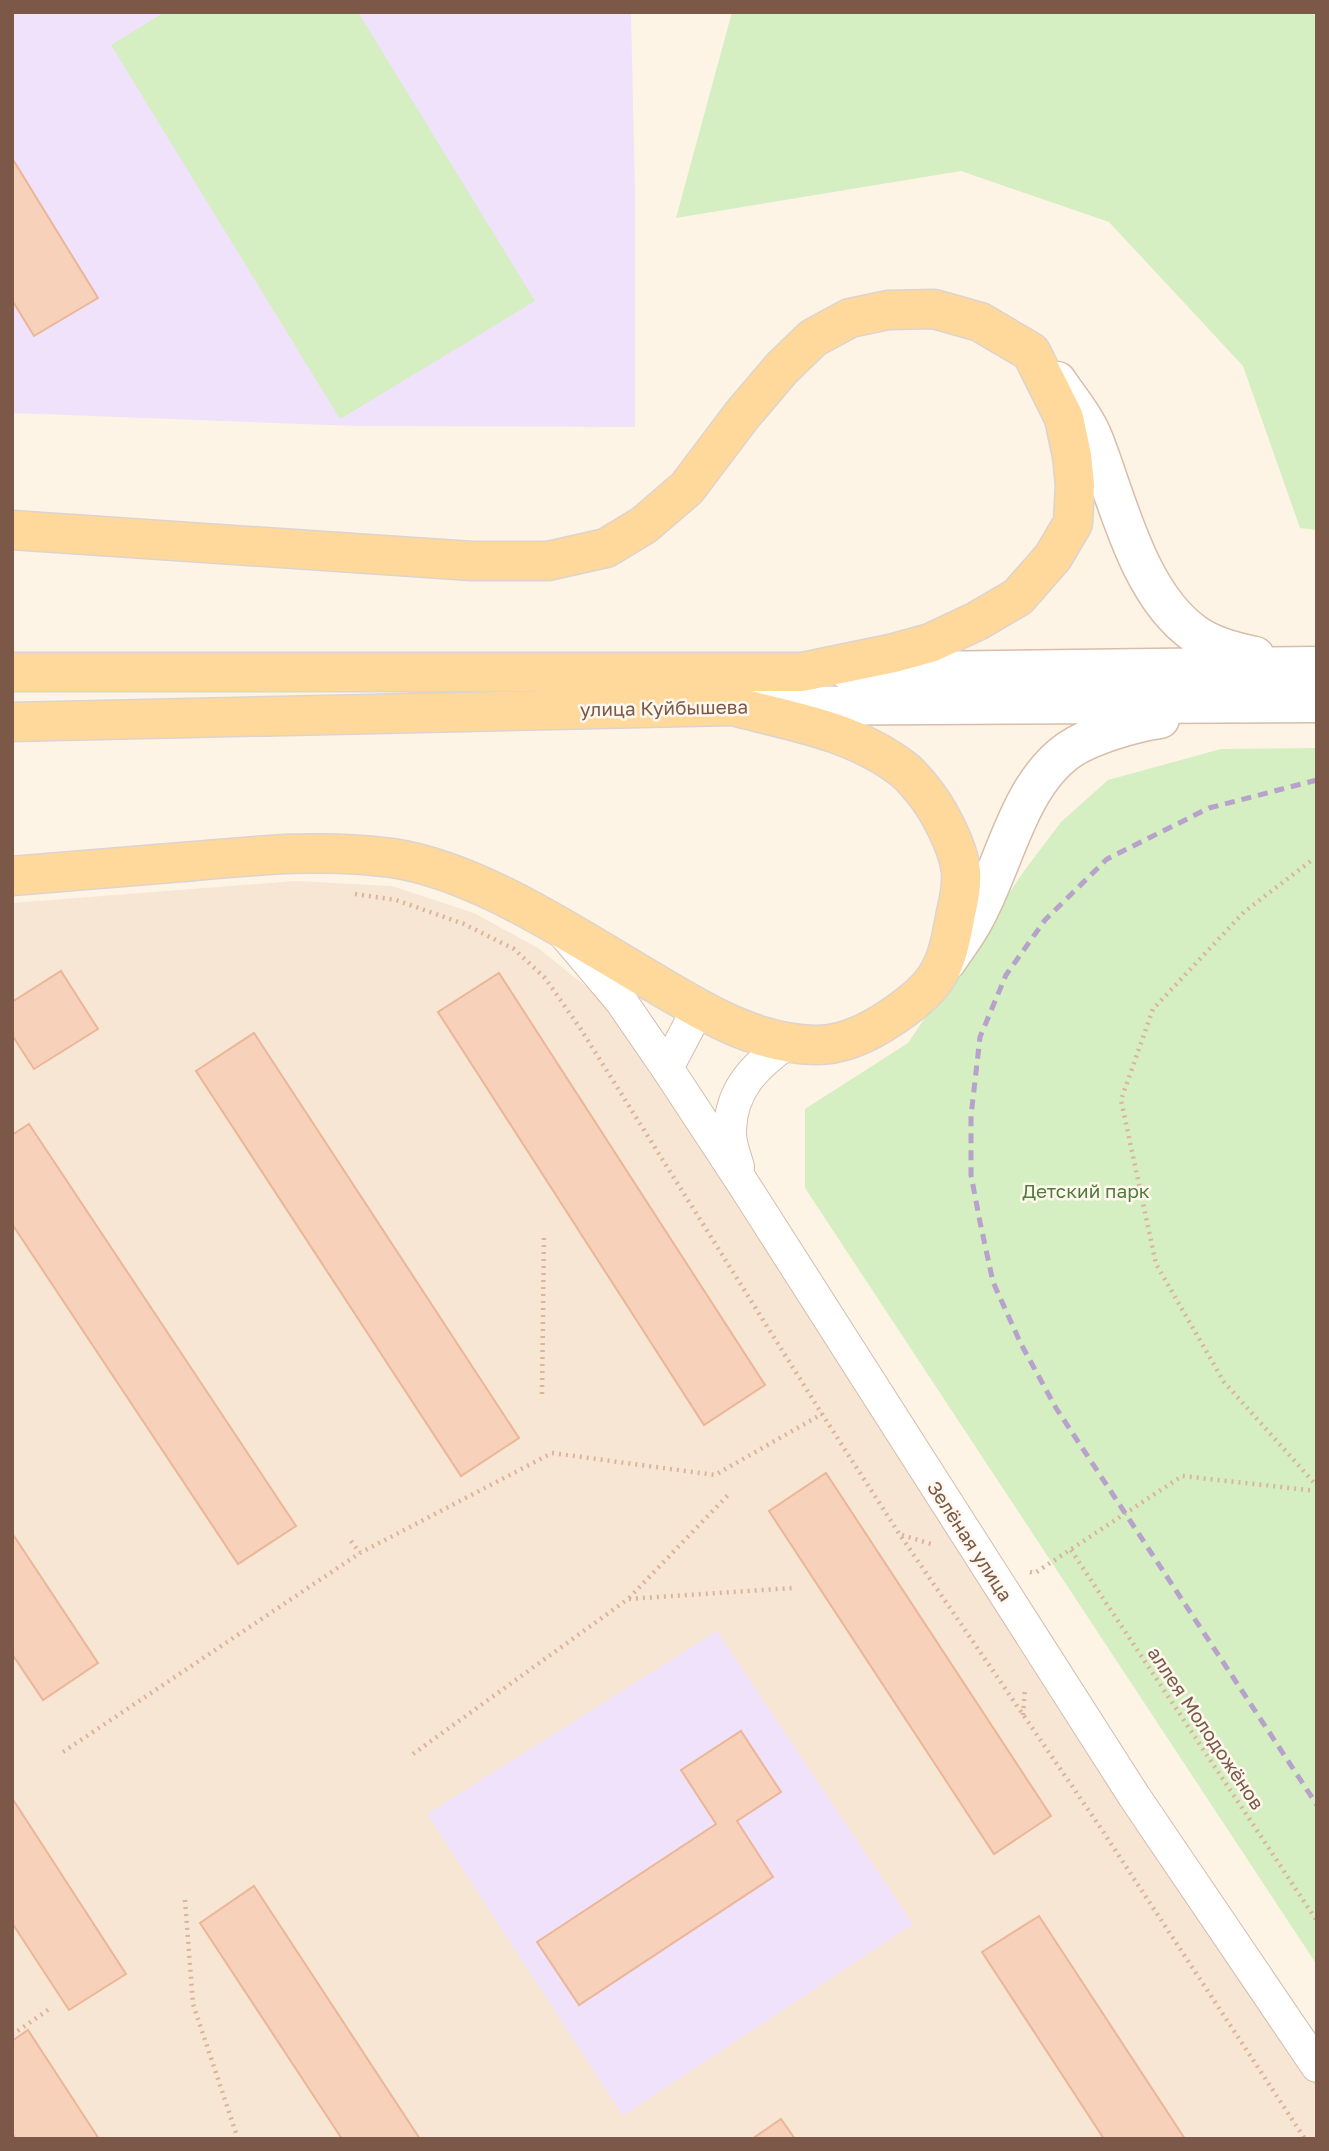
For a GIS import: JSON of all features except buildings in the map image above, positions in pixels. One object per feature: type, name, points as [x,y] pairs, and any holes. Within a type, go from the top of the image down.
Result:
[{"type":"main road","points":[[12,530],[459,561],[548,561],[606,548],[643,525],[688,488],[742,415],[782,368],[813,338],[849,318],[888,310],[934,309],[980,322],[1031,352],[1056,378],[1093,437],[1120,515],[1144,569],[1169,610],[1195,634],[1220,646],[1248,655],[1309,666]]},
{"type":"main road","points":[[803,672],[930,643],[977,621],[1018,597],[1054,557],[1073,523],[1075,485],[1072,456],[1064,418],[1031,352]]},
{"type":"main road","name":"улица Куйбышева","points":[[12,672],[803,672],[1309,666]]},
{"type":"main road","name":"улица Куйбышева","points":[[12,722],[732,706],[1317,703]]},
{"type":"main road","points":[[12,876],[286,853],[394,858],[446,872],[489,889],[698,1009],[750,1033],[787,1043],[817,1045],[845,1040],[876,1028],[914,1001],[938,975],[976,916],[1022,812],[1041,777],[1070,750],[1109,732],[1150,720],[1237,704]]},
{"type":"main road","points":[[732,706],[826,730],[861,742],[905,770],[931,800],[949,832],[961,871],[951,939],[938,975]]},
{"type":"street","name":"Зелёная улица","points":[[558,927],[621,1001],[667,1068],[1134,1796],[1317,2066]]},
{"type":"street","points":[[667,1068],[698,1009]]},
{"type":"street","points":[[742,1182],[729,1132],[735,1100],[750,1074],[769,1055],[787,1043]]},
{"type":"path","points":[[1317,860],[1312,860],[1244,912],[1153,1009],[1121,1100],[1156,1264],[1224,1382],[1317,1489]]},
{"type":"path","points":[[347,893],[396,900],[464,924],[514,949],[545,978],[580,1028],[937,1592],[1098,1824],[1305,2139]]},
{"type":"path","points":[[542,1394],[544,1233]]},
{"type":"path","points":[[63,1752],[360,1553],[552,1453],[715,1475],[822,1414]]},
{"type":"path","points":[[1035,1573],[1182,1476],[1317,1489]]},
{"type":"path","points":[[413,1754],[628,1599],[729,1494]]},
{"type":"path","points":[[351,1541],[360,1553]]},
{"type":"path","name":"аллея Молодожёнов","points":[[1071,1550],[1317,1921]]},
{"type":"path","points":[[628,1599],[792,1588]]},
{"type":"path","points":[[185,1900],[193,2004],[238,2139]]},
{"type":"path","points":[[12,2035],[52,2007]]},
{"type":"shaded area","points":[[12,12],[631,12],[635,195],[635,427],[356,426],[12,413]]},
{"type":"shaded area","points":[[295,881],[392,886],[474,913],[538,948],[608,1004],[1317,2084],[1317,2139],[12,2139],[12,903]]},
{"type":"shaded area","points":[[717,1631],[913,1924],[623,2116],[427,1814]]},
{"type":"green space","points":[[165,12],[358,12],[535,301],[340,419],[111,45]]},
{"type":"green space","points":[[732,12],[1317,12],[1317,530],[1300,528],[1243,366],[1109,222],[961,171],[676,218]]},
{"type":"green space","name":"Детский парк","points":[[1317,748],[1317,1965],[805,1188],[805,1109],[908,1043],[1024,871],[1061,822],[1108,780],[1221,749]]},
{"type":"railway","points":[[1317,780],[1209,808],[1107,859],[1045,920],[1006,975],[980,1037],[971,1116],[971,1175],[993,1282],[1021,1344],[1056,1408],[1317,1805]]}]
